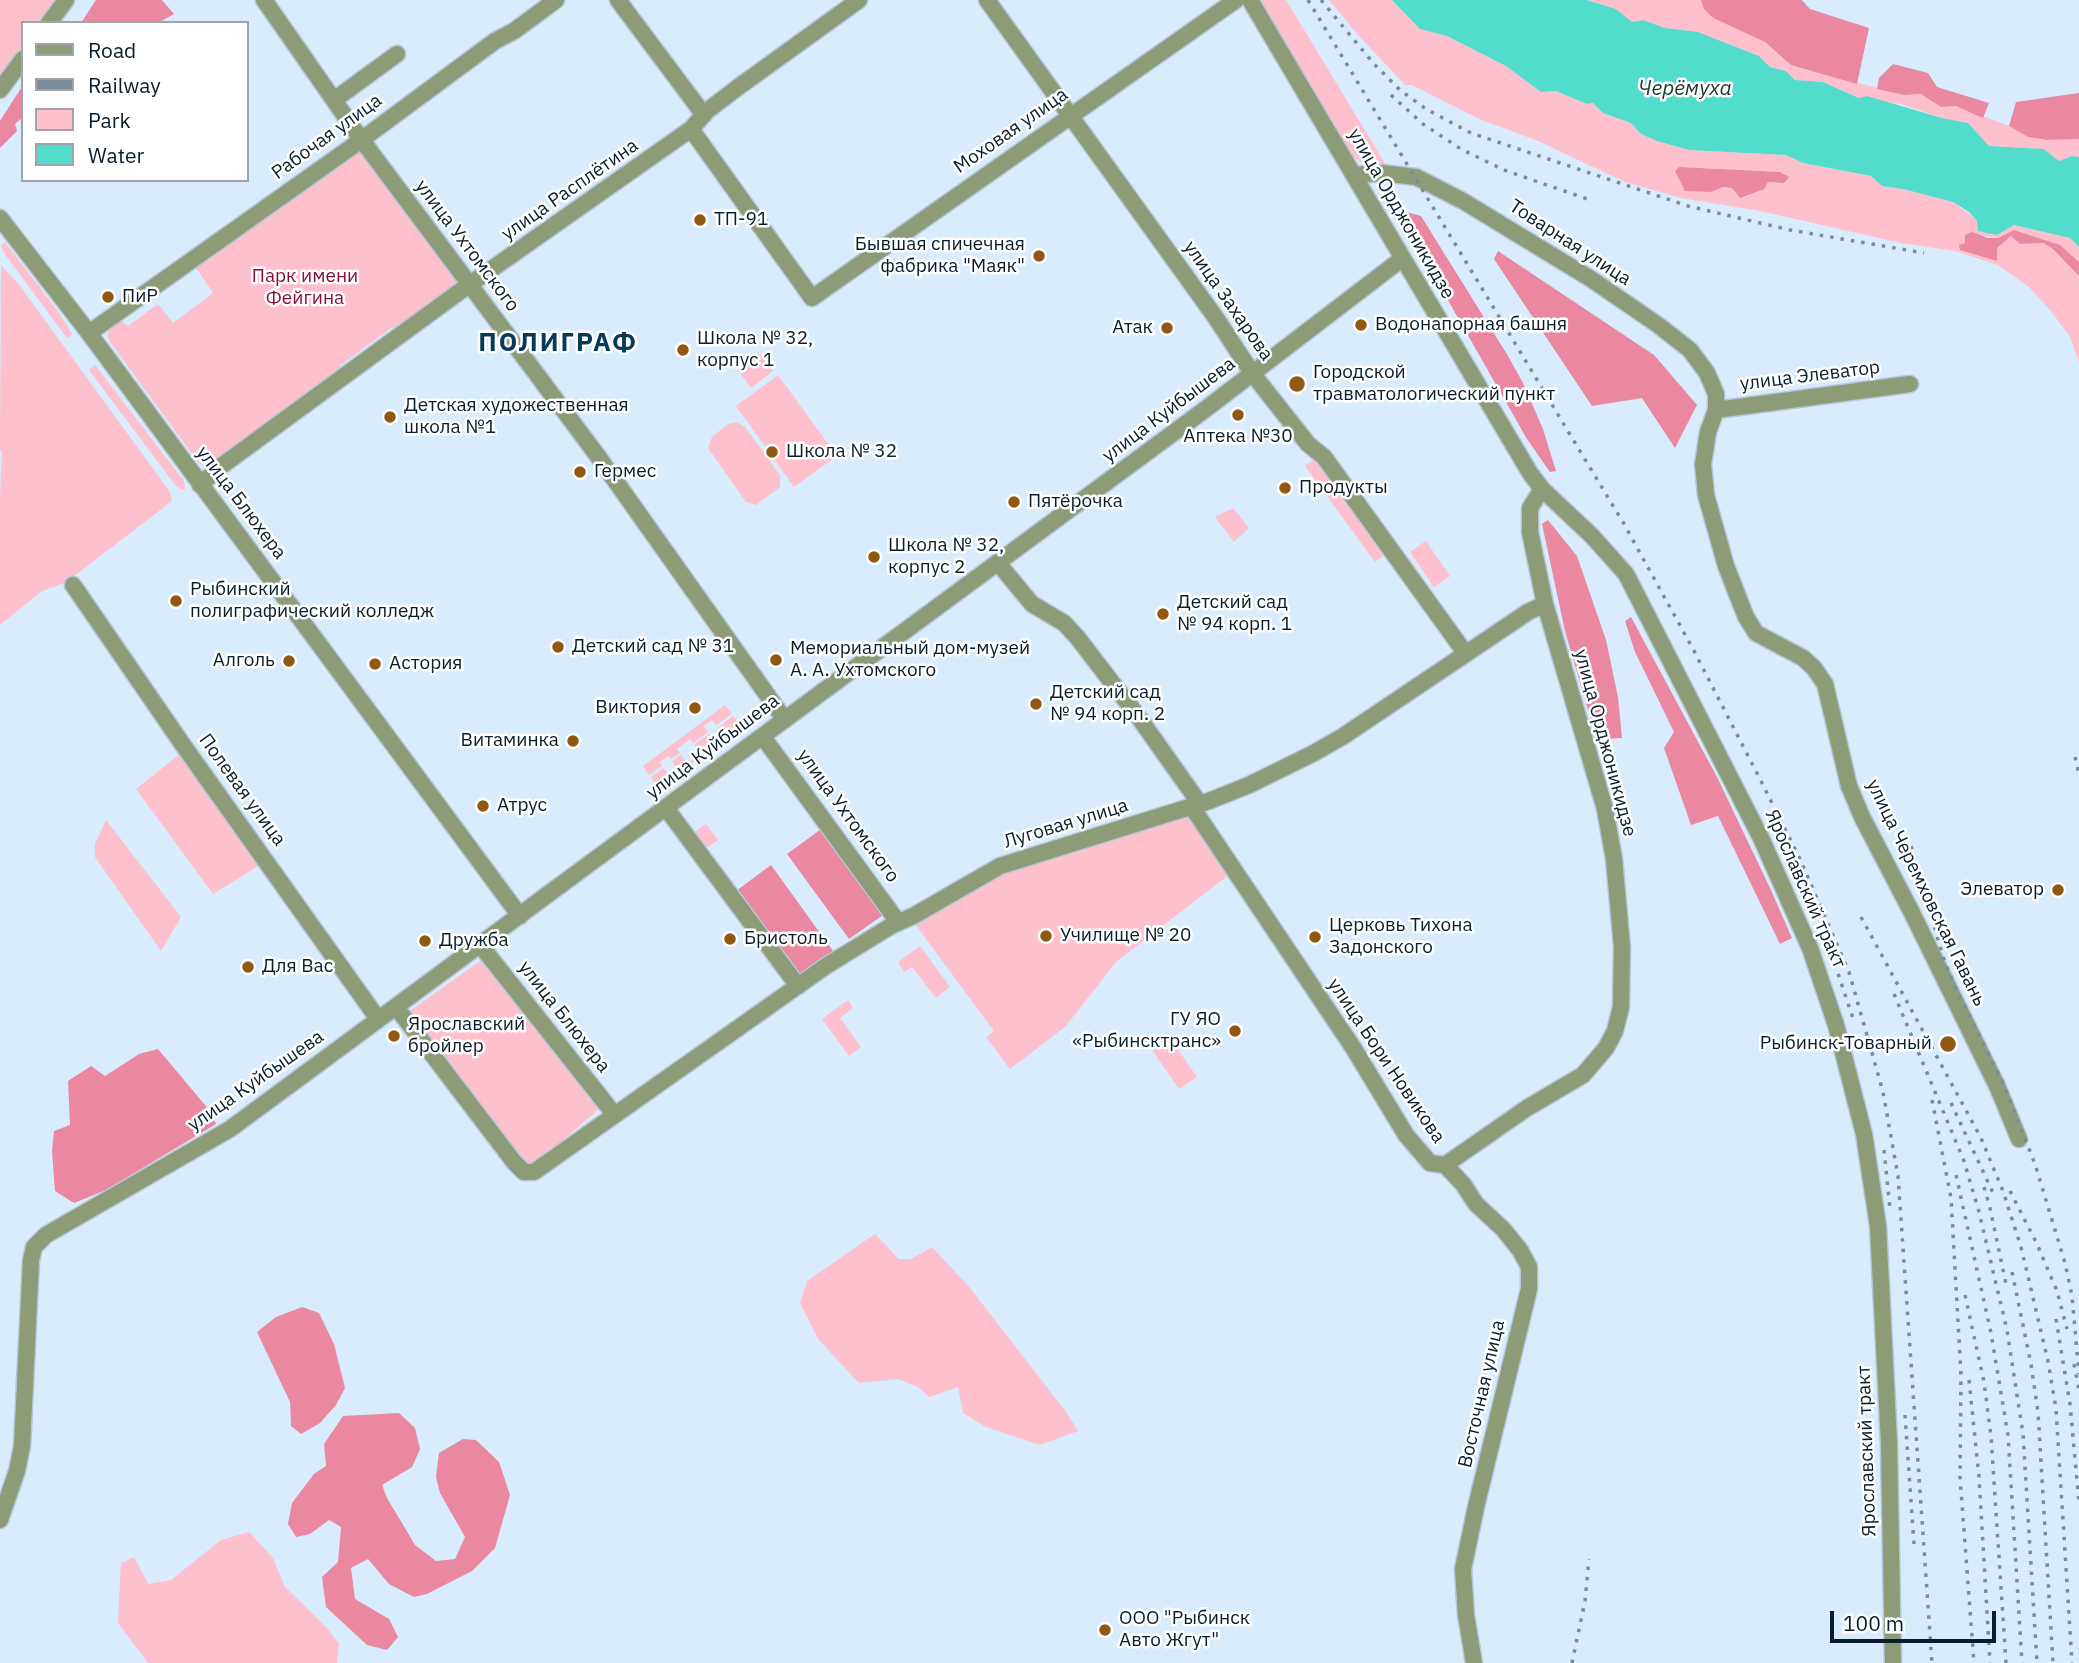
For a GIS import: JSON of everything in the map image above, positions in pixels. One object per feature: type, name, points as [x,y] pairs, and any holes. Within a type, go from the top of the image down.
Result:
[{"type":"street","points":[[50,21],[66,0]]},
{"type":"street","name":"улица Ухтомского","points":[[264,0],[361,139],[602,463],[786,720]]},
{"type":"street","name":"Рабочая улица","points":[[89,333],[556,0]]},
{"type":"street","points":[[618,0],[704,115]]},
{"type":"street","name":"улица Расплётина","points":[[200,485],[231,459],[449,299],[691,129],[737,88],[859,0]]},
{"type":"street","name":"улица Захарова","points":[[987,0],[1252,373],[1308,444],[1324,457],[1466,654]]},
{"type":"street","name":"Моховая улица","points":[[691,129],[812,298],[1236,0]]},
{"type":"street","name":"улица Орджоникидзе","points":[[1250,0],[1516,450]]},
{"type":"street","points":[[334,100],[397,54]]},
{"type":"street","points":[[0,90],[21,62]]},
{"type":"street","name":"Товарная улица","points":[[1355,175],[1381,173],[1426,180],[1591,279],[1690,350],[1707,373],[1716,394],[1716,410]]},
{"type":"street","name":"улица Блюхера","points":[[0,218],[89,333],[520,916]]},
{"type":"street","name":"улица Куйбышева","points":[[0,1520],[17,1472],[22,1446],[31,1260],[34,1247],[54,1230],[214,1139],[481,946],[998,563],[1403,258]]},
{"type":"street","name":"улица Элеватор","points":[[1716,410],[1910,384]]},
{"type":"street","name":"улица Черемховская Гавань","points":[[1716,410],[1708,432],[1703,464],[1706,495],[1726,566],[1746,617],[1756,633],[1793,652],[1814,668],[1825,684],[1849,786],[1862,817],[1998,1088],[2019,1139]]},
{"type":"street","name":"Ярославский тракт","points":[[1516,450],[1542,489],[1592,536],[1626,574],[1778,874],[1810,947],[1836,1025],[1864,1135],[1880,1250],[1889,1443],[1894,1663]]},
{"type":"street","name":"улица Орджоникидзе","points":[[1438,1164],[1583,1075],[1606,1048],[1615,1031],[1621,1007],[1622,947],[1614,859],[1605,810],[1545,604],[1530,532],[1530,508],[1542,489]]},
{"type":"street","name":"улица Бори Новикова","points":[[998,563],[1032,604],[1064,623],[1137,715],[1354,1049],[1406,1135],[1438,1164]]},
{"type":"street","name":"Полевая улица","points":[[73,585],[378,1019]]},
{"type":"street","name":"Луговая улица","points":[[396,1007],[514,1162],[524,1172],[529,1173],[838,957],[898,922],[1000,866],[1196,806],[1249,785],[1327,746],[1528,612],[1545,604]]},
{"type":"street","name":"улица Ухтомского","points":[[763,737],[898,922]]},
{"type":"street","points":[[666,808],[798,986]]},
{"type":"street","name":"улица Блюхера","points":[[481,946],[614,1114]]},
{"type":"street","name":"Восточная улица","points":[[1438,1164],[1463,1184],[1476,1204],[1503,1228],[1520,1250],[1529,1268],[1529,1289],[1476,1507],[1464,1569],[1466,1615],[1474,1663]]},
{"type":"green space","points":[[0,0],[56,0],[41,21],[21,21],[21,49],[0,78]]},
{"type":"green space","points":[[1256,0],[1286,0],[1389,170],[1364,165],[1348,152]]},
{"type":"green space","points":[[1329,0],[1392,0],[1420,29],[1447,36],[1506,66],[1541,92],[1556,91],[1587,104],[1593,103],[1603,113],[1631,123],[1641,134],[1657,141],[1689,150],[1786,155],[1803,163],[1871,176],[1882,186],[1953,202],[1997,235],[2014,225],[2070,238],[2079,247],[2079,262],[2060,245],[2014,230],[1998,238],[1978,235],[1997,261],[1997,248],[2011,236],[2020,244],[2043,243],[2053,249],[2079,276],[2079,362],[2070,337],[2051,311],[2029,287],[1998,265],[1955,251],[1901,243],[1760,211],[1681,198],[1625,182],[1538,141],[1477,118],[1412,85],[1405,85]],"holes":[[[1679,167],[1780,172],[1784,183],[1768,182],[1732,188],[1675,171]]]},
{"type":"green space","points":[[1587,0],[1701,0],[1704,9],[1713,18],[1765,42],[1791,65],[1904,95],[1921,94],[1941,107],[1956,106],[2009,126],[2028,137],[2047,140],[2079,139],[2079,157],[2072,156],[2059,161],[2044,149],[1989,146],[1968,123],[1942,118],[1901,104],[1860,98],[1823,82],[1795,80],[1786,71],[1770,67],[1759,56],[1698,32],[1665,28],[1643,20],[1632,22],[1616,9]]},
{"type":"green space","name":"Парк имени Фейгина","points":[[358,149],[364,152],[462,283],[401,327],[391,328],[341,365],[337,375],[210,467],[204,467],[110,342],[108,329],[119,319],[128,326],[158,304],[173,323],[213,293],[194,265]]},
{"type":"green space","points":[[5,242],[57,310],[72,334],[67,338],[4,253],[1,245]]},
{"type":"green space","points":[[1,265],[20,286],[170,492],[172,501],[65,583],[42,591],[0,625],[2,451]]},
{"type":"green space","points":[[759,353],[773,371],[751,388],[738,370]]},
{"type":"green space","points":[[95,365],[184,481],[183,490],[176,486],[89,370]]},
{"type":"green space","points":[[778,375],[837,456],[794,487],[736,406]]},
{"type":"green space","points":[[736,422],[745,427],[780,475],[780,487],[756,505],[746,502],[708,448],[712,437],[728,424]]},
{"type":"green space","points":[[1317,457],[1387,553],[1375,562],[1305,466]]},
{"type":"green space","points":[[1233,508],[1249,528],[1234,542],[1215,517]]},
{"type":"green space","points":[[1426,541],[1450,576],[1434,587],[1410,552]]},
{"type":"green space","points":[[725,705],[732,714],[716,725],[712,720],[704,726],[708,732],[693,743],[690,739],[677,749],[680,753],[671,759],[668,756],[660,762],[662,766],[649,775],[643,766]]},
{"type":"green space","points":[[733,716],[742,727],[659,788],[651,777],[663,768],[670,776],[678,770],[672,761],[681,755],[687,763],[700,753],[694,745],[709,734],[715,742],[723,736],[718,728]]},
{"type":"green space","points":[[180,754],[260,865],[213,894],[136,789]]},
{"type":"green space","points":[[1185,815],[1190,816],[1230,874],[1117,961],[1065,1027],[1010,1069],[986,1037],[994,1031],[915,924],[1002,871]]},
{"type":"green space","points":[[106,820],[181,917],[161,951],[95,857],[95,844]]},
{"type":"green space","points":[[706,824],[718,840],[705,849],[693,833]]},
{"type":"green space","points":[[920,946],[950,987],[936,998],[912,967],[904,972],[898,962]]},
{"type":"green space","points":[[484,958],[601,1107],[534,1166],[525,1167],[407,1013]]},
{"type":"green space","points":[[848,1000],[853,1008],[840,1018],[861,1047],[849,1056],[822,1019]]},
{"type":"green space","points":[[1170,1038],[1197,1077],[1179,1089],[1152,1050]]},
{"type":"green space","points":[[875,1234],[899,1259],[911,1259],[932,1247],[970,1288],[1078,1431],[1040,1445],[986,1427],[963,1413],[958,1387],[929,1397],[918,1387],[898,1379],[859,1383],[818,1339],[800,1303],[807,1281]]},
{"type":"green space","points":[[249,1532],[273,1558],[285,1587],[327,1628],[339,1644],[337,1663],[148,1663],[118,1623],[121,1563],[134,1557],[148,1584],[171,1580],[221,1540]]},
{"type":"shaded area","points":[[96,0],[162,0],[174,14],[162,21],[82,21]]},
{"type":"shaded area","points":[[1701,0],[1802,0],[1810,9],[1869,28],[1857,84],[1791,65],[1765,42],[1713,18],[1704,9]]},
{"type":"shaded area","points":[[1893,64],[1928,73],[1937,87],[1989,103],[1983,118],[1956,106],[1941,107],[1921,94],[1904,95],[1877,89],[1879,78]]},
{"type":"shaded area","points":[[21,88],[21,119],[15,124],[17,131],[0,148],[0,121]]},
{"type":"shaded area","points":[[2079,93],[2079,139],[2047,140],[2028,137],[2009,126],[2016,102]]},
{"type":"shaded area","points":[[1679,167],[1780,172],[1789,177],[1784,183],[1768,182],[1764,189],[1740,198],[1732,188],[1723,187],[1711,192],[1685,191],[1675,171]]},
{"type":"shaded area","points":[[1396,209],[1421,216],[1508,356],[1543,429],[1556,471],[1550,472],[1527,439]]},
{"type":"shaded area","points":[[2014,230],[2060,245],[2079,262],[2079,276],[2053,249],[2043,243],[2020,244],[2011,236],[1997,248],[1997,261],[1960,250],[1959,245],[1965,243],[1965,235],[1972,232],[1988,238],[1998,238]]},
{"type":"shaded area","points":[[1498,251],[1654,355],[1697,405],[1675,448],[1642,398],[1592,406],[1494,259]]},
{"type":"shaded area","points":[[1548,520],[1577,556],[1606,640],[1618,697],[1622,738],[1605,739],[1590,717],[1565,631],[1542,524]]},
{"type":"shaded area","points":[[1631,617],[1717,777],[1770,888],[1792,938],[1780,944],[1718,816],[1691,825],[1664,748],[1674,732],[1635,652],[1625,621]]},
{"type":"shaded area","points":[[824,827],[886,913],[849,939],[787,854]]},
{"type":"shaded area","points":[[771,865],[833,951],[798,977],[736,891]]},
{"type":"shaded area","points":[[158,1049],[210,1111],[216,1124],[106,1190],[74,1203],[55,1191],[52,1151],[54,1131],[70,1125],[68,1081],[91,1066],[105,1076],[139,1054]]},
{"type":"shaded area","points":[[302,1307],[319,1313],[334,1344],[345,1388],[336,1405],[320,1423],[301,1434],[291,1426],[290,1402],[257,1332],[276,1317]]},
{"type":"shaded area","points":[[399,1413],[415,1428],[420,1449],[412,1467],[382,1485],[415,1545],[436,1561],[455,1559],[465,1537],[440,1493],[436,1477],[439,1453],[463,1439],[476,1440],[499,1462],[510,1495],[495,1548],[472,1571],[427,1594],[414,1597],[389,1584],[368,1559],[351,1568],[355,1599],[389,1619],[398,1637],[387,1650],[367,1645],[326,1607],[322,1577],[338,1562],[341,1527],[329,1520],[310,1534],[296,1537],[288,1524],[292,1503],[314,1474],[326,1466],[324,1444],[343,1416]]},
{"type":"water","name":"Черёмуха","points":[[1392,0],[1587,0],[1616,9],[1632,22],[1643,20],[1665,28],[1698,32],[1759,56],[1770,67],[1786,71],[1795,80],[1823,82],[1859,98],[1867,96],[1968,123],[1989,146],[2044,149],[2059,161],[2072,156],[2079,157],[2079,247],[2070,238],[2014,225],[1997,235],[1978,231],[1977,221],[1953,202],[1882,186],[1871,176],[1803,163],[1786,155],[1689,150],[1657,141],[1641,134],[1631,123],[1603,113],[1593,103],[1587,104],[1556,91],[1541,92],[1506,66],[1447,36],[1420,29]]},
{"type":"railway","points":[[1308,0],[1624,524],[1761,781],[1800,859],[1849,972],[1883,1092],[1898,1176],[1932,1663]]},
{"type":"railway","points":[[1321,0],[1374,64],[1400,90],[1426,109],[1471,133],[1688,206],[1790,230],[1924,253]]},
{"type":"railway","points":[[1391,95],[1423,124],[1461,149],[1504,170],[1587,199]]},
{"type":"railway","points":[[2075,757],[2079,774]]},
{"type":"railway","points":[[1908,836],[1945,963],[2003,1083],[2035,1164],[2065,1263],[2072,1296],[2079,1374]]},
{"type":"railway","points":[[1861,917],[1981,1138],[2003,1191],[2021,1247],[2048,1361],[2056,1409],[2072,1663]]},
{"type":"railway","points":[[1828,944],[1854,1021]]},
{"type":"railway","points":[[1894,994],[1964,1161],[2007,1330],[2023,1434],[2037,1663]]},
{"type":"railway","points":[[1932,1100],[1951,1198],[1961,1375],[1960,1477],[1974,1663]]},
{"type":"railway","points":[[1951,1103],[1994,1195]]},
{"type":"railway","points":[[1884,1150],[1890,1209]]},
{"type":"railway","points":[[1956,1175],[1991,1333],[2008,1435],[2022,1663]]},
{"type":"railway","points":[[1984,1187],[2007,1289]]},
{"type":"railway","points":[[2010,1191],[2057,1291],[2067,1329]]},
{"type":"railway","points":[[2012,1272],[2038,1412],[2053,1663]]},
{"type":"railway","points":[[1965,1295],[1984,1382],[1991,1436],[2006,1663]]},
{"type":"railway","points":[[2056,1319],[2070,1404],[2079,1503]]},
{"type":"railway","points":[[2074,1364],[2079,1390]]},
{"type":"railway","points":[[1969,1380],[1979,1477],[1990,1663]]},
{"type":"railway","points":[[1905,1415],[1914,1544]]},
{"type":"railway","points":[[1572,1663],[1585,1601],[1589,1559]]},
{"type":"place","name":"ТП-91","points":[[700,220]]},
{"type":"place","name":"Бывшая спичечная фабрика \"Маяк\"","points":[[1039,256]]},
{"type":"place","name":"ПиР","points":[[108,297]]},
{"type":"place","name":"Водонапорная башня","points":[[1361,325]]},
{"type":"place","name":"Атак","points":[[1167,328]]},
{"type":"place","name":"Школа № 32, корпус 1","points":[[683,350]]},
{"type":"place","name":"Городской травматологический пункт","points":[[1297,384]]},
{"type":"place","name":"Аптека №30","points":[[1238,415]]},
{"type":"place","name":"Детская художественная школа №1","points":[[390,417]]},
{"type":"place","name":"Школа № 32","points":[[772,452]]},
{"type":"place","name":"Гермес","points":[[580,472]]},
{"type":"place","name":"Продукты","points":[[1285,488]]},
{"type":"place","name":"Пятёрочка","points":[[1014,502]]},
{"type":"place","name":"Школа № 32, корпус 2","points":[[874,557]]},
{"type":"place","name":"Рыбинский полиграфический колледж","points":[[176,601]]},
{"type":"place","name":"Детский сад № 94 корп. 1","points":[[1163,614]]},
{"type":"place","name":"Детский сад № 31","points":[[558,647]]},
{"type":"place","name":"Мемориальный дом-музей А. А. Ухтомского","points":[[776,660]]},
{"type":"place","name":"Алголь","points":[[289,661]]},
{"type":"place","name":"Астория","points":[[375,664]]},
{"type":"place","name":"Детский сад № 94 корп. 2","points":[[1036,704]]},
{"type":"place","name":"Виктория","points":[[695,708]]},
{"type":"place","name":"Витаминка","points":[[573,741]]},
{"type":"place","name":"Атрус","points":[[483,806]]},
{"type":"place","name":"Элеватор","points":[[2058,890]]},
{"type":"place","name":"Училище № 20","points":[[1046,936]]},
{"type":"place","name":"Церковь Тихона Задонского","points":[[1315,937]]},
{"type":"place","name":"Бристоль","points":[[730,939]]},
{"type":"place","name":"Дружба","points":[[425,941]]},
{"type":"place","name":"Для Вас","points":[[248,967]]},
{"type":"place","name":"ГУ ЯО «Рыбинсктранс»","points":[[1235,1031]]},
{"type":"place","name":"Ярославский бройлер","points":[[394,1036]]},
{"type":"place","name":"Рыбинск-Товарный","points":[[1948,1044]]},
{"type":"place","name":"ООО \"Рыбинск Авто Жгут\"","points":[[1105,1630]]},
{"type":"district","name":"ПОЛИГРАФ","points":[[558,343]]}]
